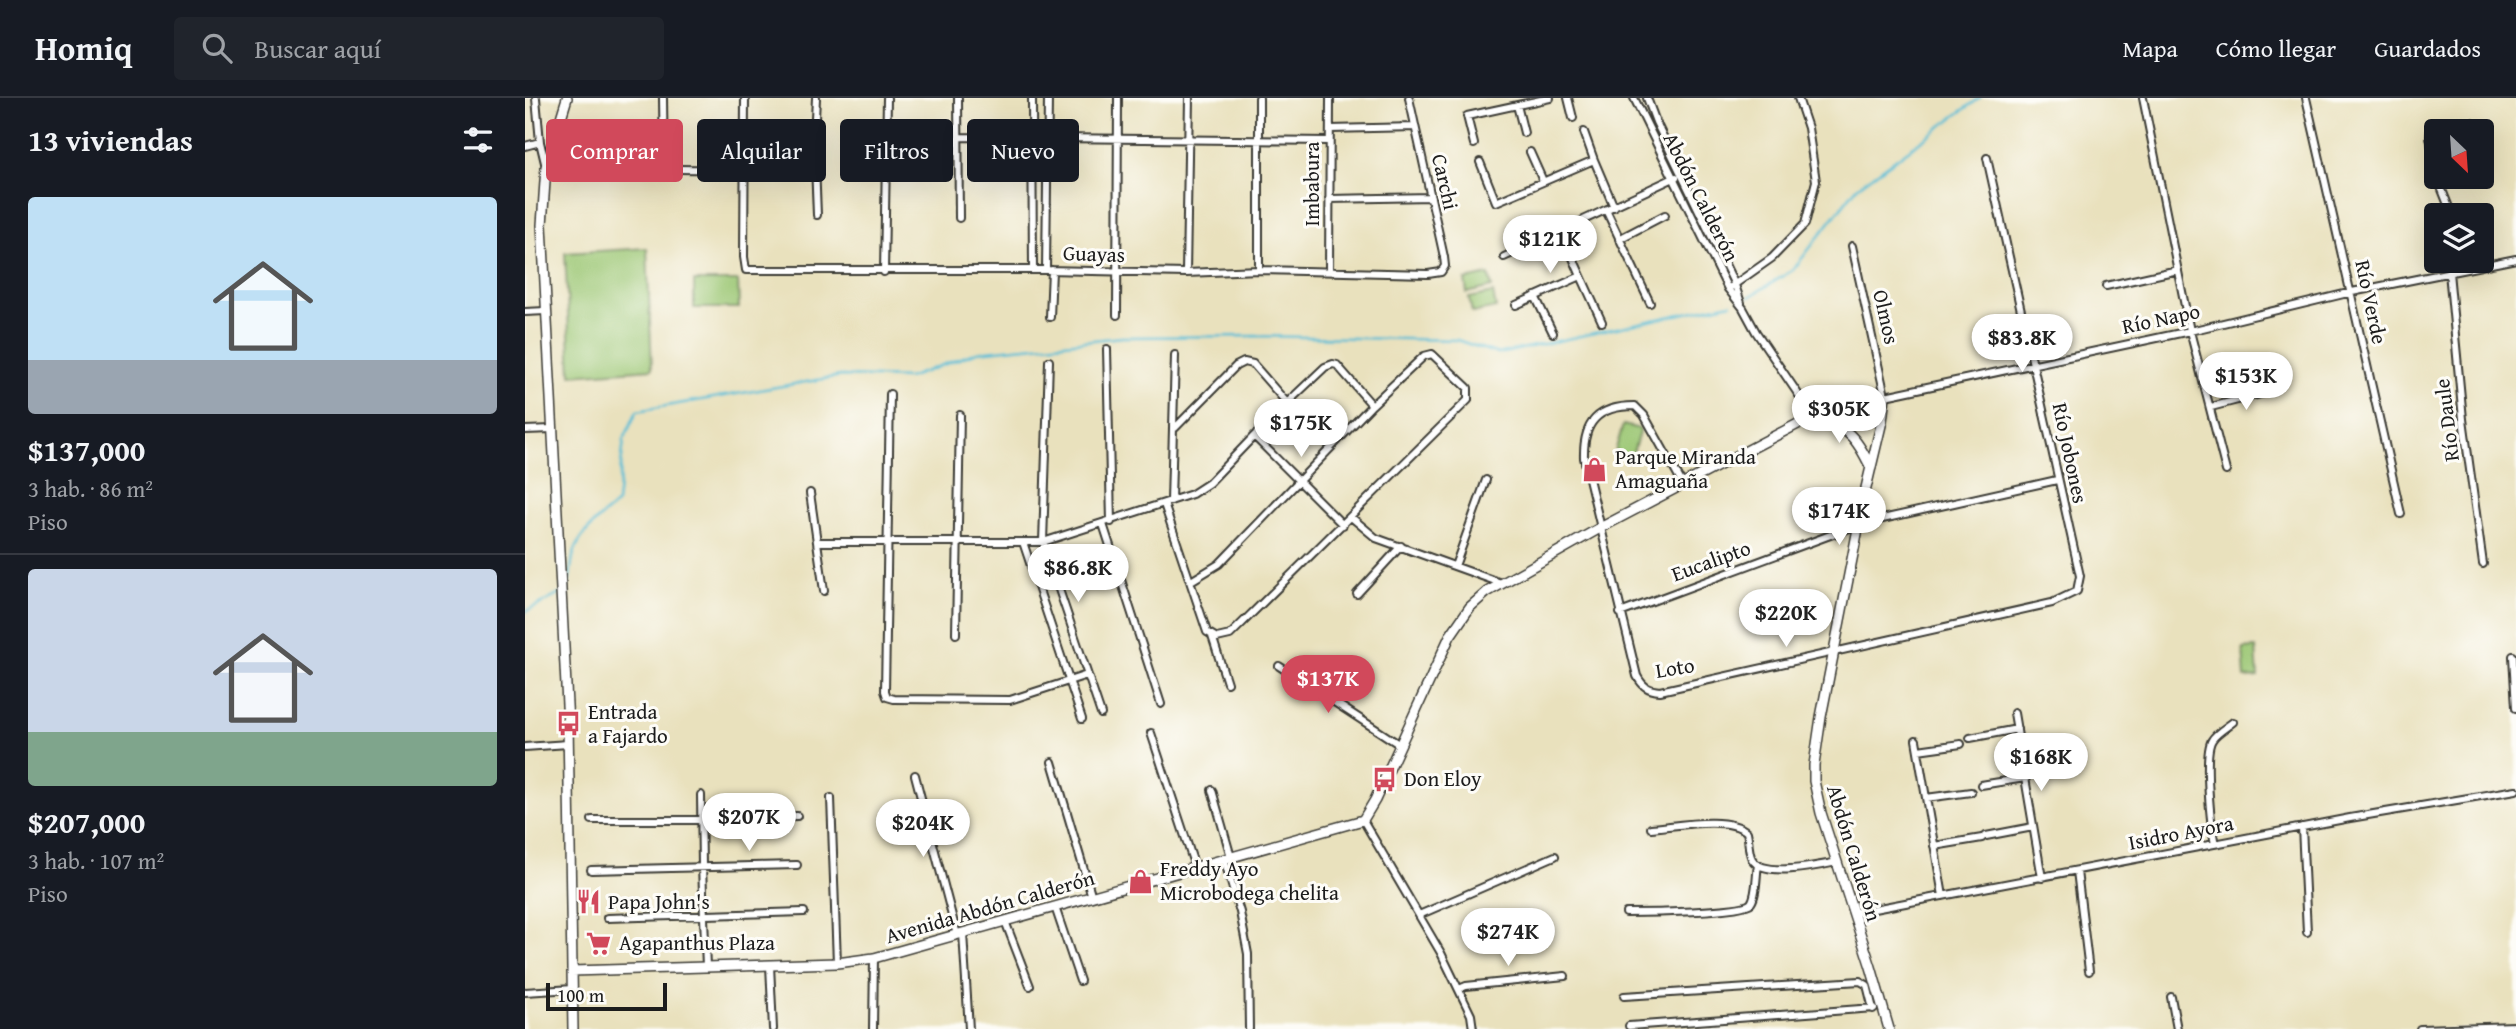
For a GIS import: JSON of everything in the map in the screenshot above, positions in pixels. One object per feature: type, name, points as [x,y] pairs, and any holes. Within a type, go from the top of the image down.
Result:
[{"type":"street","points":[[536,98],[540,142],[546,167],[542,225],[562,587],[573,1029]]},
{"type":"street","points":[[561,119],[567,98]]},
{"type":"street","points":[[663,98],[663,119]]},
{"type":"street","points":[[745,98],[745,119]]},
{"type":"street","points":[[815,119],[816,98]]},
{"type":"street","points":[[884,272],[887,98]]},
{"type":"street","points":[[958,98],[959,218]]},
{"type":"street","points":[[1032,98],[1032,119]]},
{"type":"street","points":[[1047,119],[1048,98]]},
{"type":"street","points":[[1117,315],[1118,98]]},
{"type":"street","points":[[1186,273],[1185,138],[1189,98]]},
{"type":"street","points":[[1259,98],[1259,270]]},
{"type":"street","name":"Imbabura","points":[[1329,271],[1330,98]]},
{"type":"street","name":"Carchi","points":[[1409,98],[1444,257],[1445,266],[1441,272]]},
{"type":"street","points":[[1474,144],[1467,116],[1550,98]]},
{"type":"street","points":[[1568,98],[1573,118]]},
{"type":"street","name":"Abdón Calderón","points":[[1634,98],[1728,289],[1743,308]]},
{"type":"street","name":"Abdón Calderón","points":[[1647,98],[1735,285],[1743,308],[1756,332],[1814,416]]},
{"type":"street","points":[[1728,289],[1772,258],[1805,224],[1816,181],[1808,128],[1798,98]]},
{"type":"street","points":[[2143,98],[2190,331],[2226,471]]},
{"type":"street","name":"Río Verde","points":[[2306,98],[2401,514]]},
{"type":"street","points":[[1517,105],[1524,133]]},
{"type":"street","points":[[1330,129],[1415,127]]},
{"type":"street","points":[[1584,132],[1613,206]]},
{"type":"street","points":[[959,137],[967,137]]},
{"type":"street","points":[[1079,138],[1329,141]]},
{"type":"street","points":[[525,146],[540,142]]},
{"type":"street","points":[[1530,152],[1543,181]]},
{"type":"street","name":"Río Jobones","points":[[1987,158],[2080,576],[2077,591]]},
{"type":"street","points":[[1480,163],[1496,202],[1594,160]]},
{"type":"street","points":[[1504,257],[1681,174]]},
{"type":"street","name":"Guayas","points":[[744,182],[746,270],[1441,272]]},
{"type":"street","points":[[816,182],[817,215]]},
{"type":"street","points":[[1032,182],[1033,270]]},
{"type":"street","points":[[1048,182],[1050,317]]},
{"type":"street","points":[[1329,198],[1431,197]]},
{"type":"street","points":[[1606,210],[1650,303]]},
{"type":"street","points":[[1619,239],[1665,215]]},
{"type":"street","points":[[1561,231],[1602,321]]},
{"type":"street","name":"Olmos","points":[[1852,246],[1885,397]]},
{"type":"street","name":"Río Napo","points":[[2494,263],[2516,259]]},
{"type":"street","points":[[2106,286],[2178,270]]},
{"type":"street","name":"Río Napo","points":[[1814,416],[2033,363],[2190,331],[2444,273]]},
{"type":"street","name":"Río Daule","points":[[2449,273],[2463,419],[2483,564]]},
{"type":"street","points":[[1516,305],[1581,275]]},
{"type":"street","points":[[1535,296],[1553,333]]},
{"type":"street","points":[[525,312],[546,311]]},
{"type":"street","points":[[1107,349],[1111,522]]},
{"type":"street","points":[[1191,581],[1219,564],[1372,405],[1424,356],[1432,354],[1468,388],[1468,400],[1237,631],[1225,637],[1212,636]]},
{"type":"street","points":[[1175,355],[1175,428],[1168,502],[1207,632],[1212,636],[1227,683]]},
{"type":"street","points":[[1049,362],[1043,542],[1101,714]]},
{"type":"street","points":[[1175,428],[1236,366],[1244,362],[1256,367],[1287,403]]},
{"type":"street","points":[[818,542],[1043,542],[1111,522],[1200,490],[1325,367],[1338,365],[1372,405]]},
{"type":"street","points":[[2211,407],[2272,391]]},
{"type":"street","points":[[890,394],[887,697],[1010,700],[1087,675]]},
{"type":"street","name":"Abdón Calderón","points":[[1885,397],[1814,765],[1814,781],[1821,813],[1873,971],[1878,1008],[1889,1029]]},
{"type":"street","name":"Loto","points":[[1683,485],[1644,415],[1635,406],[1606,411],[1591,421],[1583,438],[1584,458],[1637,676],[1642,685],[1651,691],[2052,603],[2077,591]]},
{"type":"street","points":[[956,634],[960,415]]},
{"type":"street","points":[[1473,1029],[1471,1015],[1459,989],[1363,820],[1370,811],[1450,636],[1470,607],[1501,583],[1600,528],[1814,416],[1845,429],[1861,447],[1871,468]]},
{"type":"street","points":[[525,430],[553,429]]},
{"type":"street","points":[[1254,436],[1343,525]]},
{"type":"street","points":[[1455,565],[1486,480]]},
{"type":"street","name":"Eucalipto","points":[[1620,613],[1860,524],[2057,480]]},
{"type":"street","points":[[810,493],[824,592]]},
{"type":"street","points":[[1352,517],[1376,538],[1501,583]]},
{"type":"street","points":[[1103,524],[1161,704]]},
{"type":"street","points":[[1023,542],[1083,719]]},
{"type":"street","points":[[1357,593],[1401,546]]},
{"type":"street","points":[[2512,656],[2516,708]]},
{"type":"street","points":[[1279,666],[1400,745]]},
{"type":"street","points":[[2014,713],[2042,877]]},
{"type":"street","points":[[2215,844],[2208,748],[2212,738],[2233,722]]},
{"type":"street","points":[[1970,738],[2017,729]]},
{"type":"street","points":[[1151,733],[1195,867]]},
{"type":"street","points":[[1916,740],[1943,896]]},
{"type":"street","points":[[525,747],[568,744]]},
{"type":"street","points":[[1918,750],[1961,744]]},
{"type":"street","points":[[1052,762],[1092,897]]},
{"type":"street","points":[[915,775],[960,934],[969,1029]]},
{"type":"street","points":[[1981,785],[2025,778]]},
{"type":"street","points":[[1212,790],[1248,954],[1249,1029]]},
{"type":"street","name":"Isidro Ayora","points":[[1853,913],[2302,827],[2516,790]]},
{"type":"street","points":[[1926,798],[1971,792]]},
{"type":"street","points":[[701,795],[706,967]]},
{"type":"street","points":[[831,798],[837,963]]},
{"type":"street","points":[[592,820],[702,820],[797,816]]},
{"type":"street","name":"Avenida Abdón Calderón","points":[[572,971],[837,963],[874,958],[1363,820]]},
{"type":"street","points":[[1651,828],[1726,822],[1742,827],[1747,832],[1749,856],[1758,865],[1784,869],[1837,862]]},
{"type":"street","points":[[1934,846],[2033,827]]},
{"type":"street","points":[[2302,827],[2308,932]]},
{"type":"street","points":[[1419,915],[1555,856]]},
{"type":"street","points":[[591,870],[797,865]]},
{"type":"street","points":[[1626,913],[1745,906],[1753,899],[1758,865]]},
{"type":"street","points":[[2077,871],[2089,971]]},
{"type":"street","points":[[1055,907],[1080,981]]},
{"type":"street","points":[[607,918],[804,912]]},
{"type":"street","points":[[1006,921],[1030,986]]},
{"type":"street","points":[[873,1029],[874,958]]},
{"type":"street","points":[[770,965],[773,1029]]},
{"type":"street","points":[[1624,996],[1864,982],[1873,971]]},
{"type":"street","points":[[1459,989],[1466,986],[1565,976]]},
{"type":"street","points":[[1629,1026],[1878,1008],[1864,982]]},
{"type":"street","points":[[525,992],[573,989]]},
{"type":"street","points":[[2171,997],[2177,1029]]},
{"type":"street","points":[[2423,1029],[2516,1026]]},
{"type":"green space","points":[[647,248],[652,369],[571,375],[565,253]]},
{"type":"green space","points":[[1489,275],[1492,287],[1467,293],[1465,280]]},
{"type":"green space","points":[[694,281],[738,281],[739,308],[694,308]]},
{"type":"green space","points":[[1493,293],[1496,308],[1472,313],[1469,298]]},
{"type":"green space","points":[[1623,425],[1640,429],[1631,459],[1614,455]]},
{"type":"green space","points":[[2256,648],[2258,677],[2245,678],[2243,649]]},
{"type":"waterway","points":[[1749,297],[1793,270],[1857,187],[1980,98]]},
{"type":"waterway","points":[[565,591],[581,538],[617,503],[624,439],[637,411],[841,376],[908,378],[977,352],[1122,337],[1256,336],[1457,340],[1498,354],[1731,303]]},
{"type":"waterway","points":[[525,612],[560,594]]},
{"type":"place","name":"Parque Miranda Amaguaña","points":[[1595,469]]},
{"type":"place","name":"Entrada a Fajardo","points":[[568,724]]},
{"type":"place","name":"Don Eloy","points":[[1384,779]]},
{"type":"place","name":"Freddy Ayo Microbodega chelita","points":[[1140,881]]},
{"type":"place","name":"Papa John's","points":[[588,902]]},
{"type":"place","name":"Agapanthus Plaza","points":[[599,943]]}]
